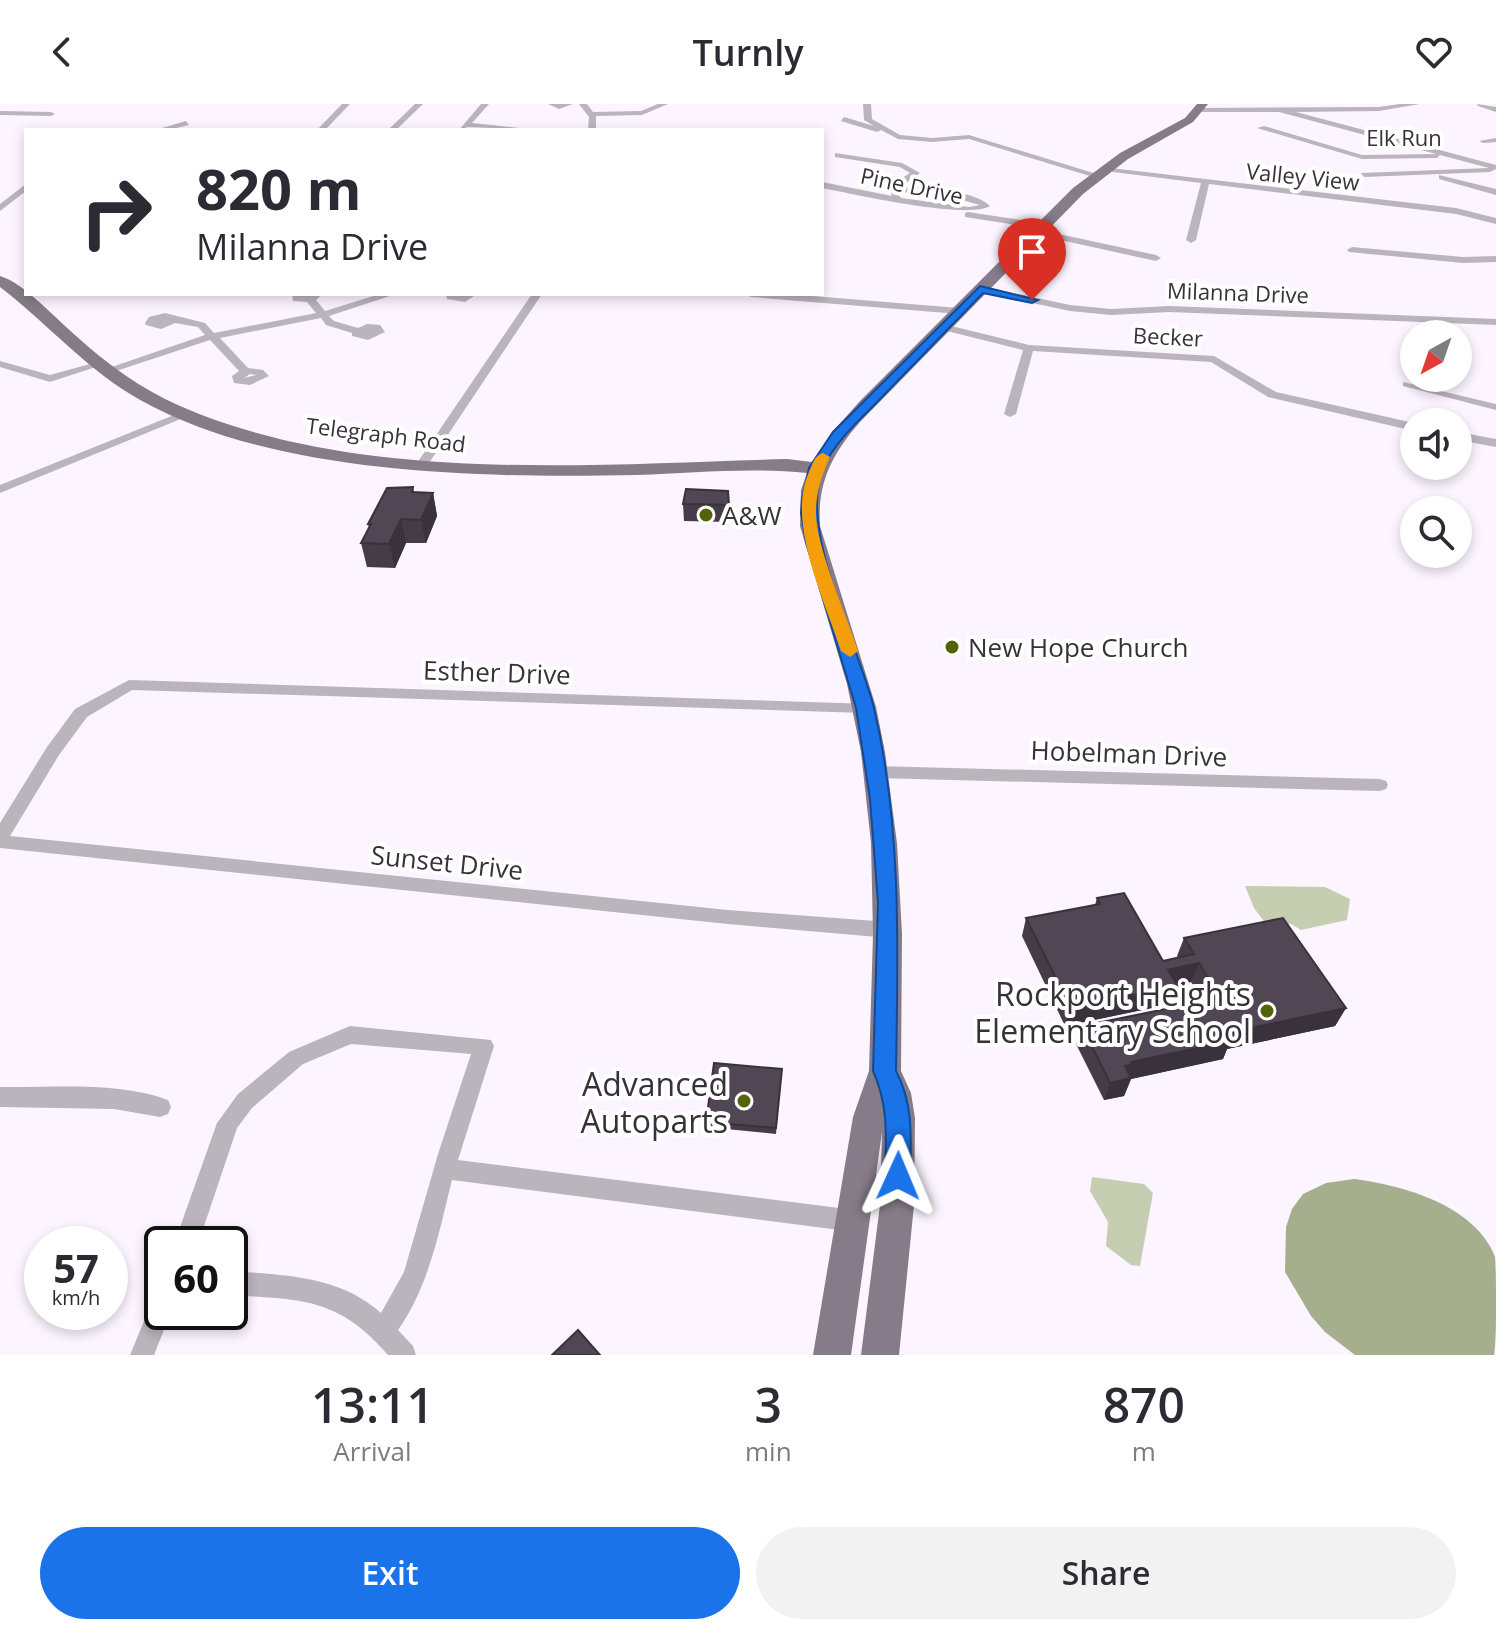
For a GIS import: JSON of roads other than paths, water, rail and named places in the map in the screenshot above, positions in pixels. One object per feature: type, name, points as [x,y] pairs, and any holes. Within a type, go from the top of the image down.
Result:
[{"type":"main road","points":[[880,1355],[895,1231],[899,1133],[895,1093],[885,1071],[889,930],[883,822],[865,708],[808,513],[816,468],[838,435],[1039,229],[1100,172],[1186,122],[1201,107]]},
{"type":"main road","name":"Telegraph Road","points":[[0,280],[105,370],[150,399],[184,414],[300,448],[421,466],[559,472],[747,466],[816,468]]},
{"type":"main road","points":[[747,466],[838,435]]},
{"type":"main road","points":[[747,466],[781,476],[795,484],[809,499]]},
{"type":"main road","points":[[832,1355],[855,1221],[869,1111],[885,1071]]},
{"type":"street","points":[[323,128],[346,104]]},
{"type":"street","points":[[394,128],[419,104]]},
{"type":"street","points":[[464,127],[485,104]]},
{"type":"street","points":[[552,104],[559,107],[569,104]]},
{"type":"street","points":[[583,104],[591,114],[592,128]]},
{"type":"street","points":[[591,114],[642,113],[664,104]]},
{"type":"street","points":[[867,104],[868,120],[886,133]]},
{"type":"street","points":[[1201,107],[1379,109],[1416,104]]},
{"type":"street","points":[[1481,104],[1496,110]]},
{"type":"street","points":[[1277,109],[1496,168]]},
{"type":"street","points":[[0,113],[51,114]]},
{"type":"street","name":"Valley View","points":[[844,119],[908,139],[969,137],[1100,172],[1456,211],[1496,219]]},
{"type":"street","points":[[167,128],[186,123]]},
{"type":"street","points":[[464,127],[487,128]]},
{"type":"street","name":"Elk Run","points":[[1261,128],[1362,157],[1455,156]]},
{"type":"street","points":[[1483,141],[1496,140]]},
{"type":"street","points":[[838,155],[902,165],[916,173],[892,191]]},
{"type":"street","points":[[1364,175],[1496,168]]},
{"type":"street","points":[[1425,172],[1496,192]]},
{"type":"street","points":[[1191,240],[1205,183]]},
{"type":"street","name":"Pine Drive","points":[[824,185],[1039,229],[1156,258]]},
{"type":"street","points":[[0,208],[24,189]]},
{"type":"street","points":[[914,189],[937,192],[981,202],[986,206],[974,210],[915,199],[899,201],[892,191],[914,189]]},
{"type":"street","points":[[0,208],[18,208]]},
{"type":"street","points":[[1466,209],[1496,219]]},
{"type":"street","points":[[1352,250],[1463,260],[1496,259]]},
{"type":"street","name":"Milanna Drive","points":[[980,289],[1070,308],[1111,312],[1169,309],[1496,322]]},
{"type":"street","points":[[0,364],[50,379],[105,370],[211,338],[322,314],[384,296]]},
{"type":"street","points":[[421,466],[536,296]]},
{"type":"street","points":[[775,296],[959,311]]},
{"type":"street","points":[[314,297],[322,314],[334,326],[357,331]]},
{"type":"street","points":[[174,320],[201,325],[246,372]]},
{"type":"street","name":"Becker","points":[[943,327],[1029,348],[1214,359],[1272,395],[1400,425]]},
{"type":"street","points":[[1010,414],[1029,348]]},
{"type":"street","points":[[1438,392],[1496,407]]},
{"type":"street","points":[[0,489],[184,414]]},
{"type":"street","points":[[1472,439],[1496,443]]},
{"type":"street","name":"Esther Drive","points":[[0,840],[53,751],[81,713],[129,685],[865,708]]},
{"type":"street","name":"Hobelman Drive","points":[[876,772],[1380,785]]},
{"type":"street","name":"Sunset Drive","points":[[0,840],[728,917],[889,930]]},
{"type":"street","points":[[192,1226],[228,1123],[245,1101],[296,1058],[350,1035],[484,1046],[444,1169],[414,1278],[403,1304],[384,1329]]},
{"type":"street","points":[[0,1097],[114,1099],[160,1107]]},
{"type":"street","points":[[444,1169],[855,1221]]},
{"type":"street","points":[[248,1285],[321,1292],[346,1299],[384,1329],[404,1355]]},
{"type":"street","points":[[142,1355],[152,1330]]},
{"type":"place","name":"A&W","points":[[706,515]]},
{"type":"place","name":"New Hope Church","points":[[952,647]]},
{"type":"place","name":"Rockport Heights Elementary School","points":[[1267,1011]]},
{"type":"place","name":"Advanced Autoparts","points":[[744,1101]]}]
